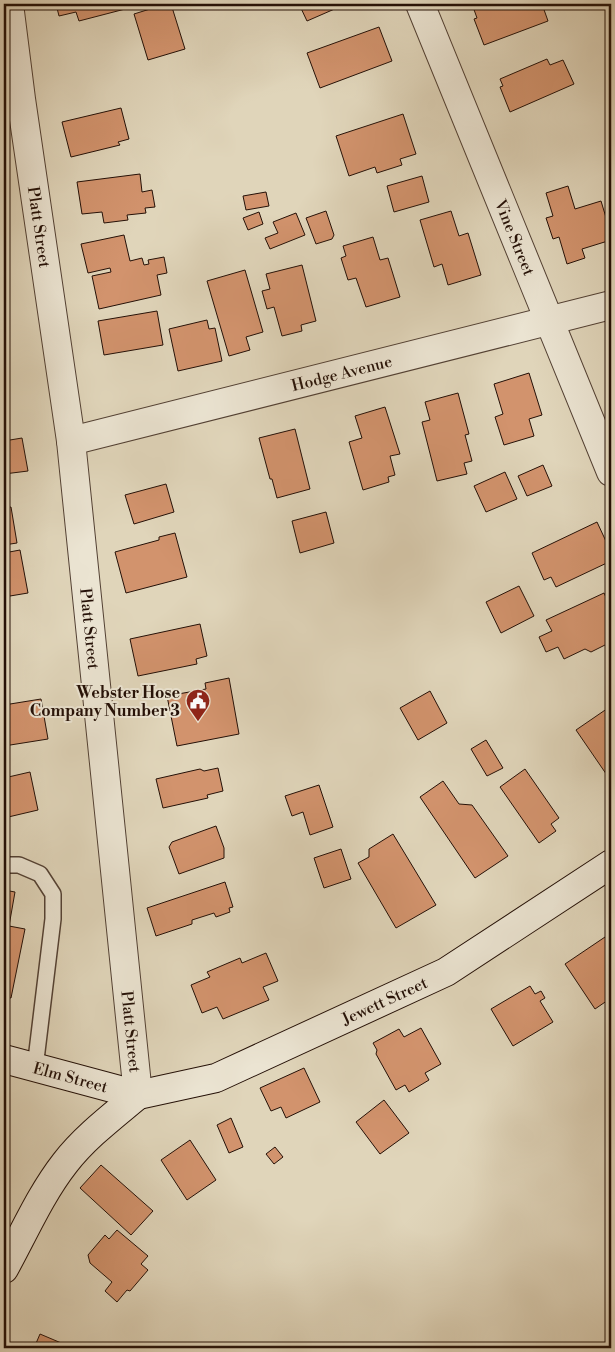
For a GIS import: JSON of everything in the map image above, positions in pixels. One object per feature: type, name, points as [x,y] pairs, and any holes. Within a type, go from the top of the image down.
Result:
[{"type":"street","name":"Platt Street","points":[[4,1268],[43,1194],[66,1162],[89,1137],[138,1095],[71,441],[11,83],[9,4]]},
{"type":"street","name":"Vine Street","points":[[420,4],[611,472]]},
{"type":"street","name":"Hodge Avenue","points":[[71,441],[611,305]]},
{"type":"street","name":"Jewett Street","points":[[138,1095],[216,1078],[446,972],[611,864]]},
{"type":"street","name":"Elm Street","points":[[4,1059],[138,1095]]},
{"type":"lane","points":[[4,865],[19,865],[40,874],[53,894],[53,919],[36,1068]]},
{"type":"building","points":[[56,4],[128,4],[129,8],[79,21],[76,12],[59,16]]},
{"type":"building","points":[[171,4],[185,49],[148,60],[134,14]]},
{"type":"building","points":[[299,4],[346,4],[307,21]]},
{"type":"building","points":[[472,4],[542,4],[548,21],[484,45],[474,19],[477,18]]},
{"type":"building","points":[[379,27],[392,61],[320,88],[307,53]]},
{"type":"building","points":[[547,59],[550,65],[563,60],[574,84],[510,112],[500,87],[503,86],[500,79]]},
{"type":"building","points":[[121,108],[129,139],[118,142],[120,145],[71,157],[62,122]]},
{"type":"building","points":[[403,114],[416,154],[400,159],[402,165],[377,173],[375,167],[349,176],[336,136]]},
{"type":"building","points":[[140,174],[142,192],[152,190],[155,207],[145,208],[146,213],[127,215],[128,220],[104,223],[102,212],[82,214],[77,182]]},
{"type":"building","points":[[422,176],[429,202],[394,212],[387,186]]},
{"type":"building","points":[[568,186],[575,209],[601,201],[611,240],[582,249],[585,258],[567,264],[559,237],[553,239],[546,218],[553,216],[546,193]]},
{"type":"building","points":[[266,192],[269,206],[246,210],[243,196]]},
{"type":"building","points":[[326,211],[334,235],[332,239],[316,244],[306,218]]},
{"type":"building","points":[[451,211],[459,236],[468,233],[481,275],[448,285],[442,264],[434,267],[420,220]]},
{"type":"building","points":[[259,212],[263,224],[248,230],[243,218]]},
{"type":"building","points":[[296,213],[305,235],[270,249],[265,238],[278,233],[273,222]]},
{"type":"building","points":[[124,235],[130,261],[142,258],[144,265],[149,264],[148,260],[164,257],[167,273],[157,275],[161,295],[99,309],[92,276],[111,272],[110,268],[88,273],[81,244]]},
{"type":"building","points":[[373,237],[380,260],[388,258],[400,297],[366,307],[356,278],[348,280],[341,258],[346,256],[343,246]]},
{"type":"building","points":[[302,265],[316,321],[301,325],[302,331],[282,336],[274,307],[267,309],[262,291],[270,289],[266,274]]},
{"type":"building","points":[[245,270],[263,332],[246,337],[250,350],[229,356],[207,281]]},
{"type":"building","points":[[157,311],[163,345],[104,355],[98,321]]},
{"type":"building","points":[[207,320],[209,329],[215,328],[222,361],[178,371],[169,329]]},
{"type":"building","points":[[611,359],[611,377],[606,361]]},
{"type":"building","points":[[529,373],[542,415],[529,419],[534,436],[504,445],[495,417],[503,414],[494,384]]},
{"type":"building","points":[[458,393],[469,434],[465,435],[472,461],[464,463],[467,474],[437,481],[422,422],[430,420],[425,402]]},
{"type":"building","points":[[385,407],[400,454],[390,456],[395,475],[388,477],[389,482],[363,490],[349,442],[362,438],[355,416]]},
{"type":"building","points":[[295,429],[310,489],[277,498],[259,438]]},
{"type":"building","points":[[22,438],[28,471],[4,474],[4,441]]},
{"type":"building","points":[[543,465],[552,486],[527,496],[518,476]]},
{"type":"building","points":[[505,472],[517,499],[486,512],[474,486]]},
{"type":"building","points":[[166,484],[174,512],[134,524],[125,495]]},
{"type":"building","points":[[11,507],[17,543],[4,545],[4,508]]},
{"type":"building","points":[[326,512],[334,543],[300,553],[292,521]]},
{"type":"building","points":[[597,522],[611,552],[611,561],[556,587],[551,577],[544,580],[532,553]]},
{"type":"building","points":[[175,533],[187,577],[126,593],[115,552],[159,540],[159,537]]},
{"type":"building","points":[[20,550],[28,593],[4,597],[4,553]]},
{"type":"building","points":[[519,586],[534,616],[501,633],[486,602]]},
{"type":"building","points":[[604,593],[611,608],[611,642],[591,652],[585,649],[564,659],[558,647],[546,652],[539,637],[552,631],[546,620]]},
{"type":"building","points":[[200,624],[207,656],[196,659],[197,664],[138,676],[130,639]]},
{"type":"building","points":[[229,678],[239,734],[177,746],[167,696],[206,689],[205,683]]},
{"type":"building","points":[[430,691],[447,723],[418,740],[400,708]]},
{"type":"building","points":[[41,699],[48,739],[4,746],[4,705]]},
{"type":"building","points":[[611,706],[611,781],[576,730]]},
{"type":"building","points":[[486,740],[503,768],[487,776],[471,749]]},
{"type":"building","points":[[218,768],[223,791],[207,795],[208,798],[163,808],[156,779],[200,769],[204,771]]},
{"type":"building","points":[[525,769],[559,818],[551,824],[556,831],[539,843],[500,787]]},
{"type":"building","points":[[30,772],[38,810],[4,818],[4,778]]},
{"type":"building","points":[[443,781],[459,804],[472,805],[508,856],[475,878],[420,797]]},
{"type":"building","points":[[319,785],[333,827],[310,835],[303,812],[292,816],[285,796]]},
{"type":"building","points":[[216,826],[224,848],[224,858],[179,874],[169,847],[172,842]]},
{"type":"building","points":[[393,834],[436,905],[396,928],[358,863],[369,857],[369,849]]},
{"type":"building","points":[[341,849],[351,879],[324,888],[314,858]]},
{"type":"building","points":[[225,882],[233,907],[229,908],[230,912],[216,917],[214,913],[192,920],[192,924],[156,936],[147,908]]},
{"type":"building","points":[[4,890],[15,892],[9,926],[25,929],[11,998],[4,997]]},
{"type":"building","points":[[605,937],[611,947],[611,998],[595,1009],[565,964]]},
{"type":"building","points":[[266,953],[278,981],[263,987],[269,1000],[223,1019],[217,1007],[202,1013],[191,985],[210,977],[207,972],[240,958],[242,963]]},
{"type":"building","points":[[530,986],[535,994],[541,991],[545,998],[540,1001],[553,1022],[513,1046],[491,1009]]},
{"type":"building","points":[[421,1028],[441,1064],[425,1073],[429,1080],[409,1092],[405,1085],[396,1090],[376,1054],[377,1050],[373,1043],[399,1029],[404,1037]]},
{"type":"building","points":[[304,1068],[320,1102],[286,1118],[281,1107],[271,1111],[260,1088]]},
{"type":"building","points":[[384,1100],[409,1133],[380,1154],[356,1122]]},
{"type":"building","points":[[231,1118],[243,1147],[229,1153],[217,1125]]},
{"type":"building","points":[[190,1140],[216,1180],[187,1200],[161,1160]]},
{"type":"building","points":[[275,1147],[283,1157],[274,1164],[266,1154]]},
{"type":"building","points":[[101,1165],[153,1211],[131,1235],[80,1188]]},
{"type":"building","points":[[117,1230],[148,1256],[141,1264],[148,1270],[130,1291],[127,1290],[117,1302],[105,1291],[112,1282],[90,1263],[88,1255],[105,1235],[109,1239]]},
{"type":"building","points":[[40,1334],[73,1348],[34,1348]]},
{"type":"place","name":"Webster Hose Company Number 3","points":[[198,722]]}]
